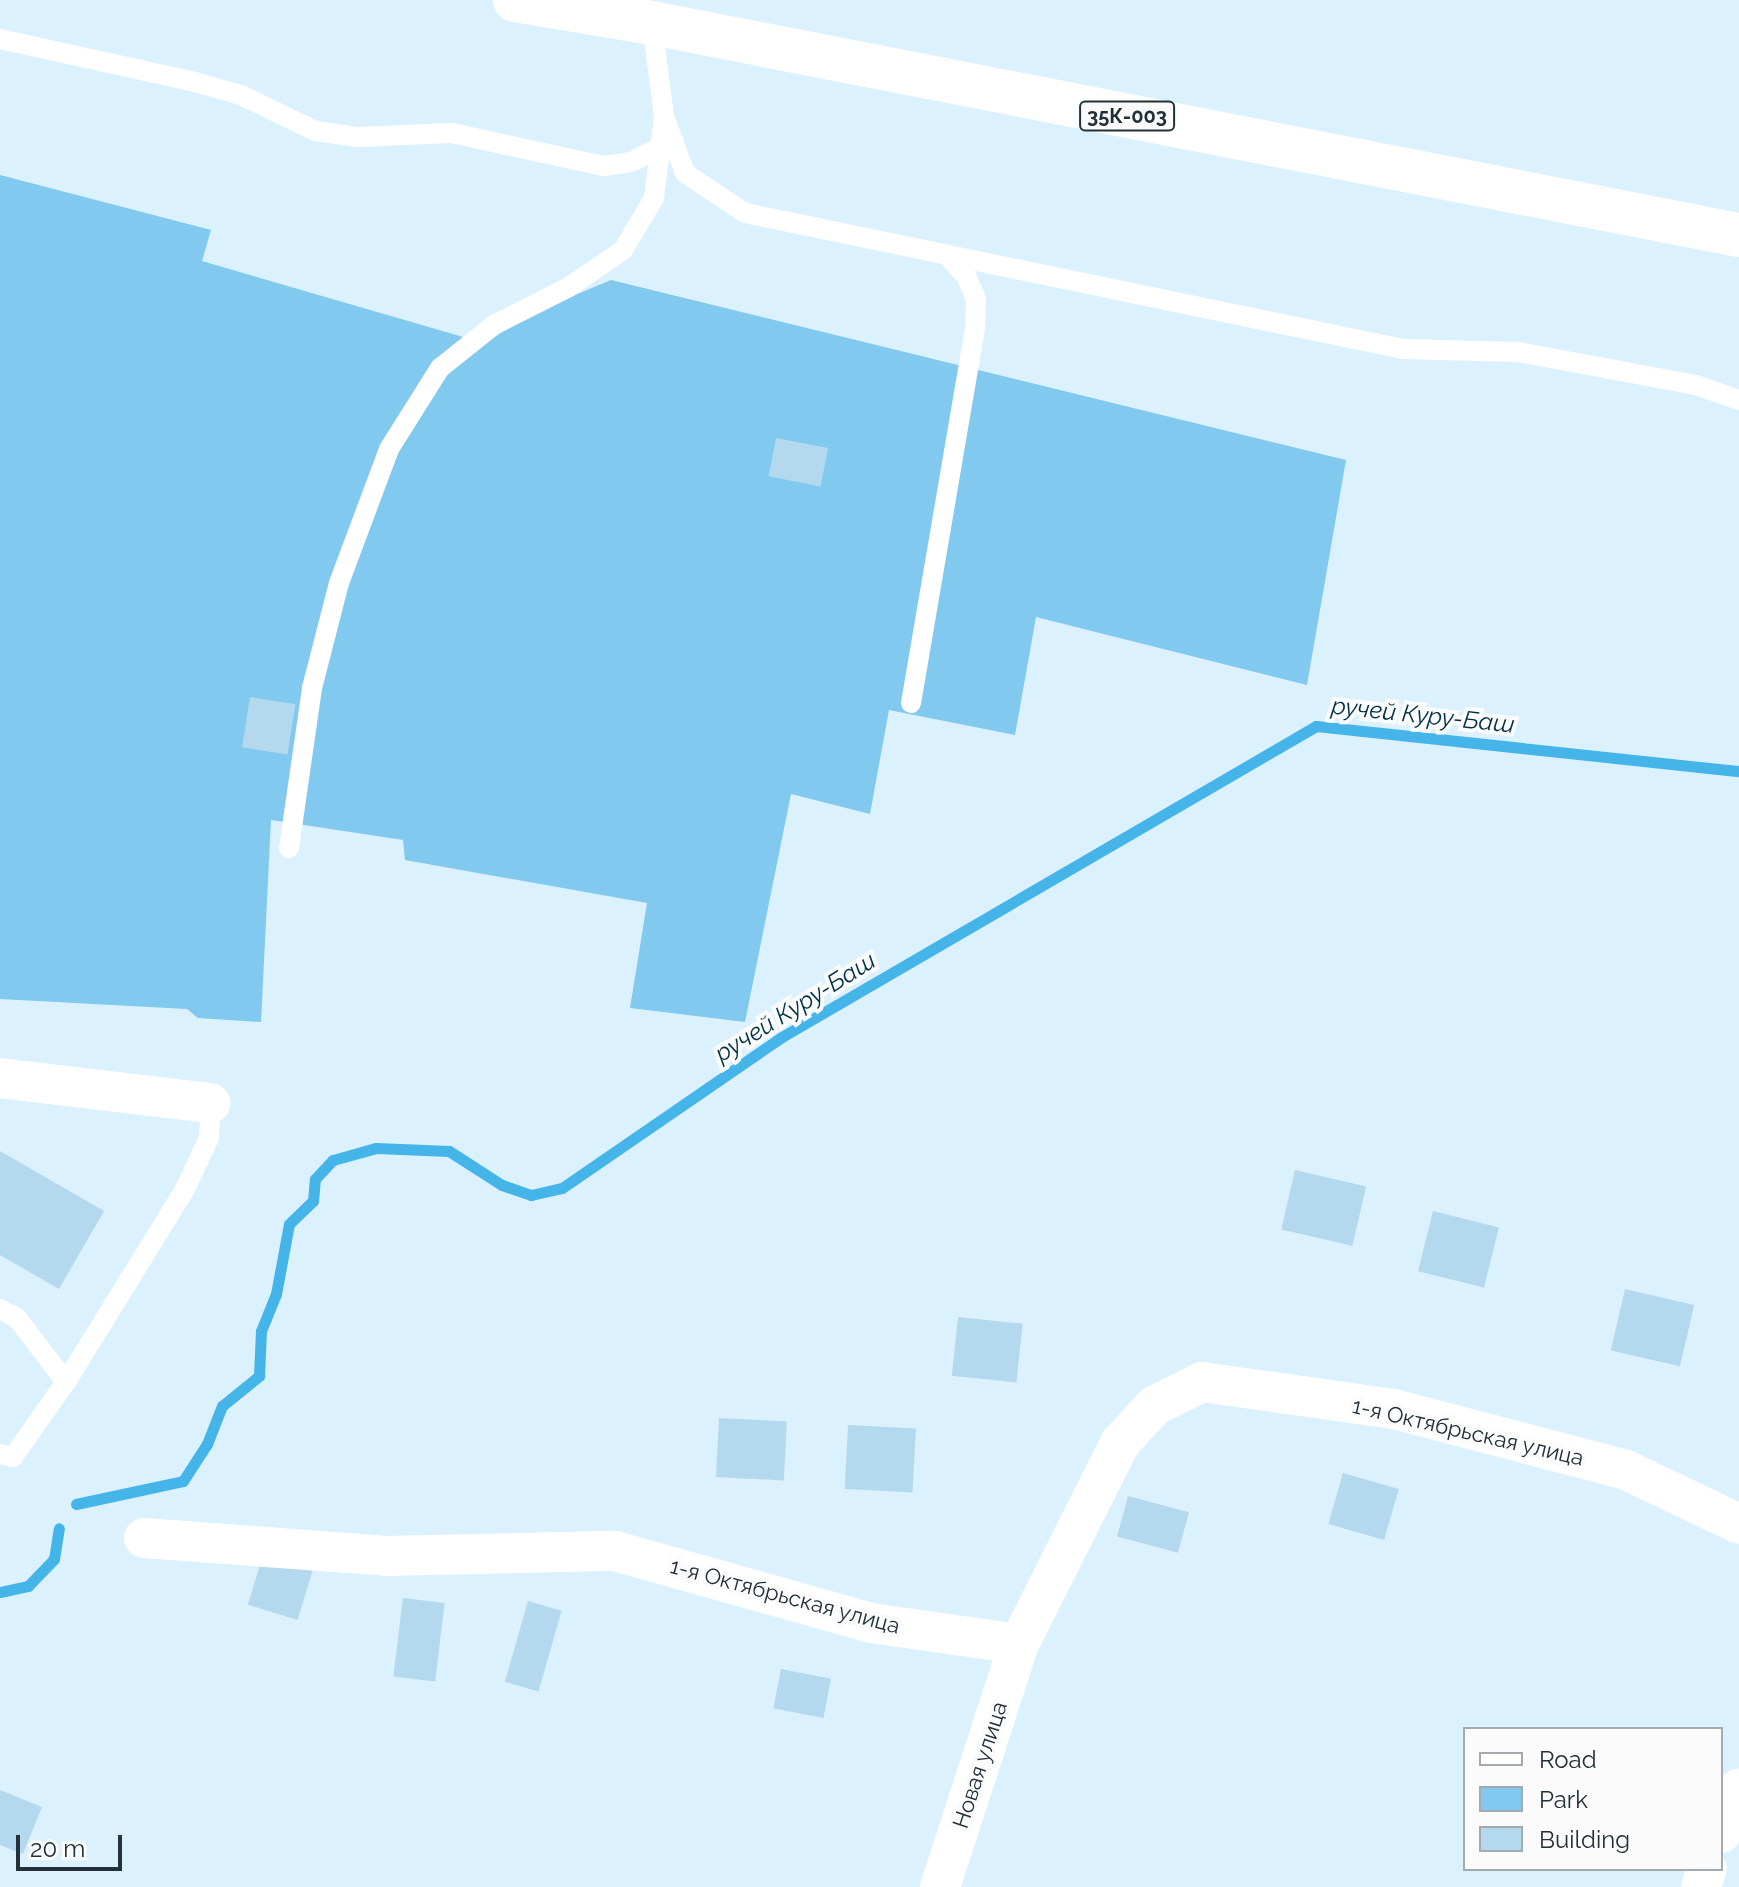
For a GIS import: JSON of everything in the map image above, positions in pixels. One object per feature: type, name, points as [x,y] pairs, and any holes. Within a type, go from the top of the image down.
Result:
[{"type":"main road","name":"35К-003","points":[[515,0],[652,23],[1739,235]]},
{"type":"street","points":[[0,1078],[211,1103]]},
{"type":"street","name":"1-я Октябрьская улица","points":[[144,1538],[387,1556],[615,1551],[871,1623],[1019,1644],[1120,1443],[1154,1406],[1202,1382],[1394,1409],[1626,1470],[1739,1524]]},
{"type":"street","name":"Новая улица","points":[[940,1887],[1019,1644]]},
{"type":"street","points":[[1723,1828],[1739,1789]]},
{"type":"lane","points":[[652,23],[664,116],[685,173],[745,213],[1403,349],[1518,352],[1696,385],[1739,400]]},
{"type":"lane","points":[[0,39],[241,95],[315,131],[357,137],[452,133],[603,166],[631,162],[660,147]]},
{"type":"lane","points":[[289,848],[312,688],[339,583],[389,449],[440,368],[494,325],[569,287],[623,250],[654,198],[664,116]]},
{"type":"lane","points":[[911,703],[975,328],[976,299],[966,276],[946,254]]},
{"type":"lane","points":[[0,1454],[13,1457],[66,1382],[185,1189],[209,1138],[211,1103]]},
{"type":"lane","points":[[0,1309],[17,1318],[66,1382]]},
{"type":"green space","points":[[0,175],[211,230],[202,261],[470,339],[611,280],[1346,460],[1307,685],[1036,617],[1015,735],[889,710],[870,814],[791,794],[745,1022],[630,1008],[647,903],[405,860],[403,840],[271,820],[261,1022],[198,1018],[187,1009],[0,999]]},
{"type":"building","points":[[776,438],[828,448],[821,486],[769,476]]},
{"type":"building","points":[[250,697],[295,704],[287,755],[242,747]]},
{"type":"building","points":[[0,1151],[104,1211],[59,1289],[0,1255]]},
{"type":"building","points":[[1295,1170],[1366,1186],[1352,1246],[1281,1229]]},
{"type":"building","points":[[1433,1211],[1499,1227],[1484,1288],[1418,1271]]},
{"type":"building","points":[[1625,1289],[1694,1305],[1680,1366],[1611,1350]]},
{"type":"building","points":[[958,1317],[1023,1324],[1016,1382],[952,1376]]},
{"type":"building","points":[[719,1418],[787,1422],[784,1480],[716,1477]]},
{"type":"building","points":[[848,1425],[916,1429],[913,1492],[845,1489]]},
{"type":"building","points":[[1343,1473],[1399,1489],[1384,1540],[1328,1524]]},
{"type":"building","points":[[1128,1496],[1189,1512],[1178,1553],[1117,1537]]},
{"type":"building","points":[[263,1555],[313,1570],[298,1620],[248,1605]]},
{"type":"building","points":[[403,1598],[445,1603],[435,1682],[393,1676]]},
{"type":"building","points":[[528,1601],[562,1611],[538,1691],[505,1682]]},
{"type":"building","points":[[781,1669],[831,1679],[823,1718],[773,1708]]},
{"type":"building","points":[[0,1790],[42,1807],[23,1854],[0,1845]]},
{"type":"waterway","name":"ручей Куру-Баш","points":[[76,1504],[183,1481],[207,1444],[222,1406],[259,1376],[261,1331],[276,1294],[289,1224],[313,1201],[315,1179],[333,1160],[376,1148],[449,1151],[502,1185],[531,1195],[562,1188],[780,1038],[1316,726],[1739,771]]},
{"type":"waterway","name":"ручей Куру-Баш","points":[[0,1592],[28,1586],[54,1559],[59,1528]]}]
